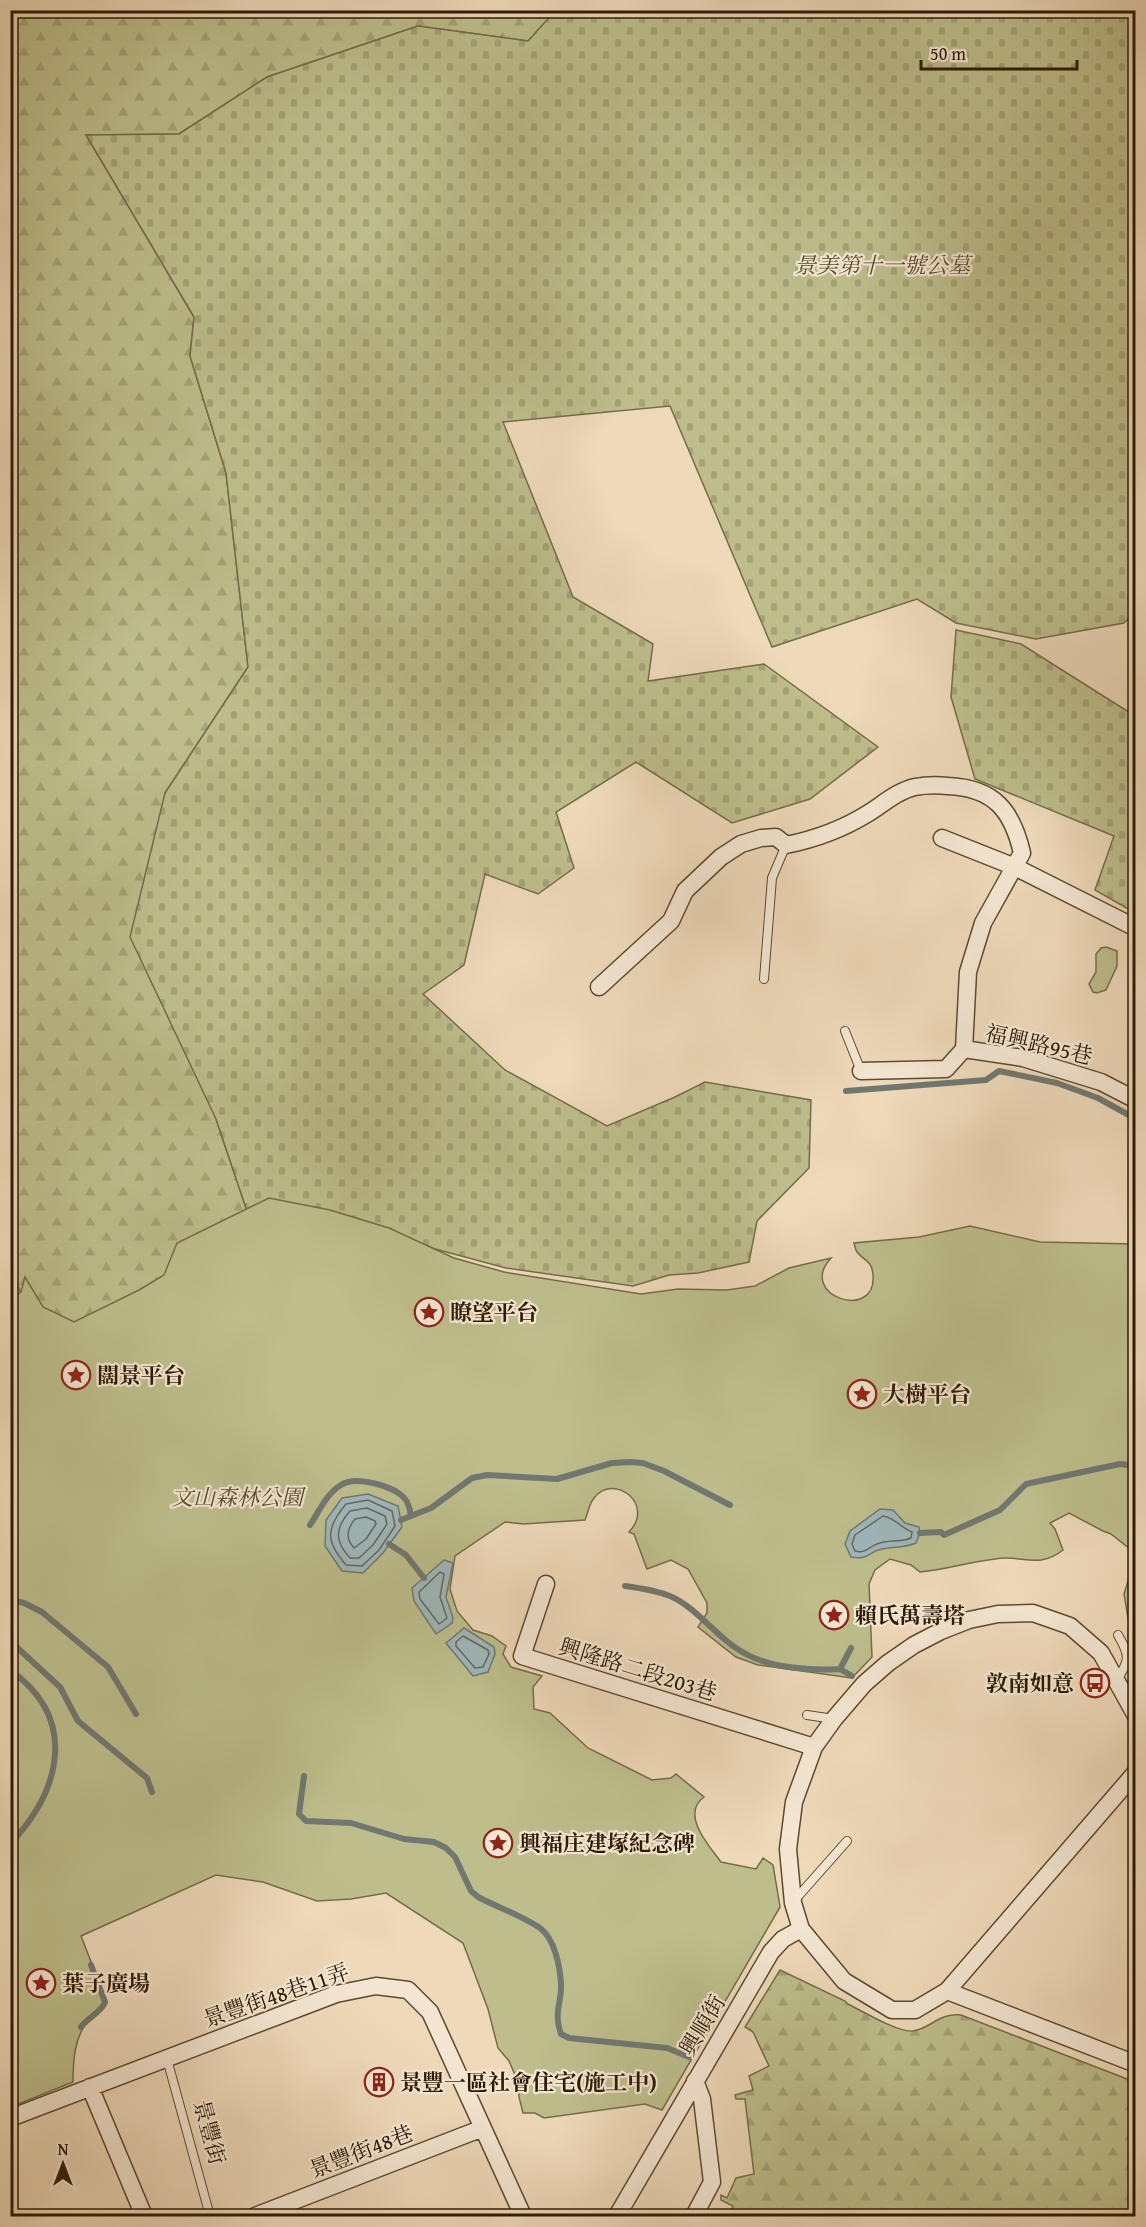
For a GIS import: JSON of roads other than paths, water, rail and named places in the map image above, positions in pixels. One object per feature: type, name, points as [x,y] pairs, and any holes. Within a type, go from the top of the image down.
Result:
[{"type":"street","name":"福興路95巷","points":[[599,987],[671,921],[685,891],[721,857],[741,844],[761,838],[776,837],[786,845],[834,832],[894,796],[915,787],[955,786],[984,792],[1004,809],[1017,831],[1022,853],[983,923],[968,972],[964,1049],[946,1069],[861,1071]]},
{"type":"street","points":[[942,838],[1015,867],[1136,928]]},
{"type":"street","name":"福興路95巷","points":[[964,1049],[1023,1058],[1101,1082],[1136,1100]]},
{"type":"street","name":"興隆路二段203巷","points":[[546,1584],[522,1656],[814,1747]]},
{"type":"street","points":[[1136,1716],[1101,1653],[1070,1626],[1033,1613],[998,1614],[969,1620],[914,1645],[864,1684],[814,1747],[794,1802],[789,1849],[793,1903],[801,1929],[844,1981],[892,2010],[915,2010],[947,1991],[1136,1772]]},
{"type":"street","name":"興順街","points":[[617,2217],[771,1952],[783,1939],[801,1929]]},
{"type":"street","name":"景豐街48巷11弄","points":[[10,2118],[336,1994],[376,1986],[408,1990],[430,2012],[523,2217]]},
{"type":"street","points":[[947,1991],[1136,2064]]},
{"type":"street","points":[[694,2217],[712,2182],[702,2098],[695,2080]]},
{"type":"street","points":[[90,2087],[144,2217]]},
{"type":"street","name":"景豐街48巷","points":[[255,2217],[483,2128]]},
{"type":"lane","points":[[764,979],[772,878],[786,845]]},
{"type":"lane","points":[[845,1031],[861,1071]]},
{"type":"lane","points":[[1117,1680],[1128,1661],[1127,1651],[1118,1635]]},
{"type":"lane","points":[[807,1715],[834,1719]]},
{"type":"lane","points":[[793,1903],[847,1841]]},
{"type":"lane","name":"景豐街","points":[[167,2059],[210,2217]]},
{"type":"water","points":[[368,1494],[398,1506],[402,1527],[383,1553],[363,1573],[342,1571],[325,1546],[326,1520],[342,1498]]},
{"type":"water","points":[[880,1509],[893,1510],[905,1523],[919,1527],[920,1533],[916,1543],[877,1550],[866,1557],[851,1557],[845,1544],[850,1531]]},
{"type":"water","points":[[444,1560],[453,1563],[446,1597],[453,1618],[452,1623],[436,1634],[414,1601],[412,1588]]},
{"type":"water","points":[[464,1628],[494,1647],[495,1654],[488,1672],[473,1676],[446,1643]]},
{"type":"waterway","points":[[846,1091],[986,1080],[999,1071],[1057,1083],[1098,1098],[1136,1119]]},
{"type":"waterway","points":[[411,1516],[431,1508],[472,1478],[487,1475],[557,1479],[612,1463],[630,1462],[643,1463],[664,1471],[730,1505]]},
{"type":"waterway","points":[[920,1533],[941,1532],[944,1535],[1000,1510],[1026,1484],[1120,1464],[1136,1466]]},
{"type":"waterway","points":[[310,1525],[331,1493],[347,1482],[356,1481],[374,1483],[400,1494],[405,1499],[411,1516],[401,1520]]},
{"type":"waterway","points":[[389,1544],[406,1555],[424,1578]]},
{"type":"waterway","points":[[625,1586],[659,1592],[680,1601],[726,1641],[756,1659],[792,1668],[840,1669]]},
{"type":"waterway","points":[[10,1600],[24,1603],[42,1612],[108,1667],[136,1714]]},
{"type":"waterway","points":[[10,1641],[60,1687],[78,1721],[147,1778],[152,1792]]},
{"type":"waterway","points":[[851,1648],[840,1669],[852,1676]]},
{"type":"waterway","points":[[10,1670],[32,1689],[46,1710],[54,1732],[55,1755],[51,1778],[41,1801],[10,1844]]},
{"type":"waterway","points":[[304,1776],[299,1814],[306,1821],[351,1823],[404,1839],[434,1842],[446,1848],[455,1857],[471,1891],[478,1897],[526,1919],[545,1933],[553,1946],[559,1970],[561,1991],[558,2019],[561,2034],[569,2038],[667,2048],[689,2057]]},
{"type":"waterway","points":[[81,2027],[101,2009],[105,2002],[91,1965]]},
{"type":"place","name":"瞭望平台","points":[[429,1312]]},
{"type":"place","name":"闊景平台","points":[[76,1375]]},
{"type":"place","name":"大樹平台","points":[[862,1394]]},
{"type":"place","name":"賴氏萬壽塔","points":[[834,1615]]},
{"type":"place","name":"敦南如意","points":[[1095,1683]]},
{"type":"place","name":"興福庄建塚紀念碑","points":[[498,1843]]},
{"type":"place","name":"葉子廣場","points":[[41,1983]]},
{"type":"place","name":"景豐一區社會住宅(施工中)","points":[[379,2082]]},
{"type":"park label","name":"景美第十一號公墓","points":[[882,265]]},
{"type":"park label","name":"文山森林公園","points":[[237,1497]]}]
